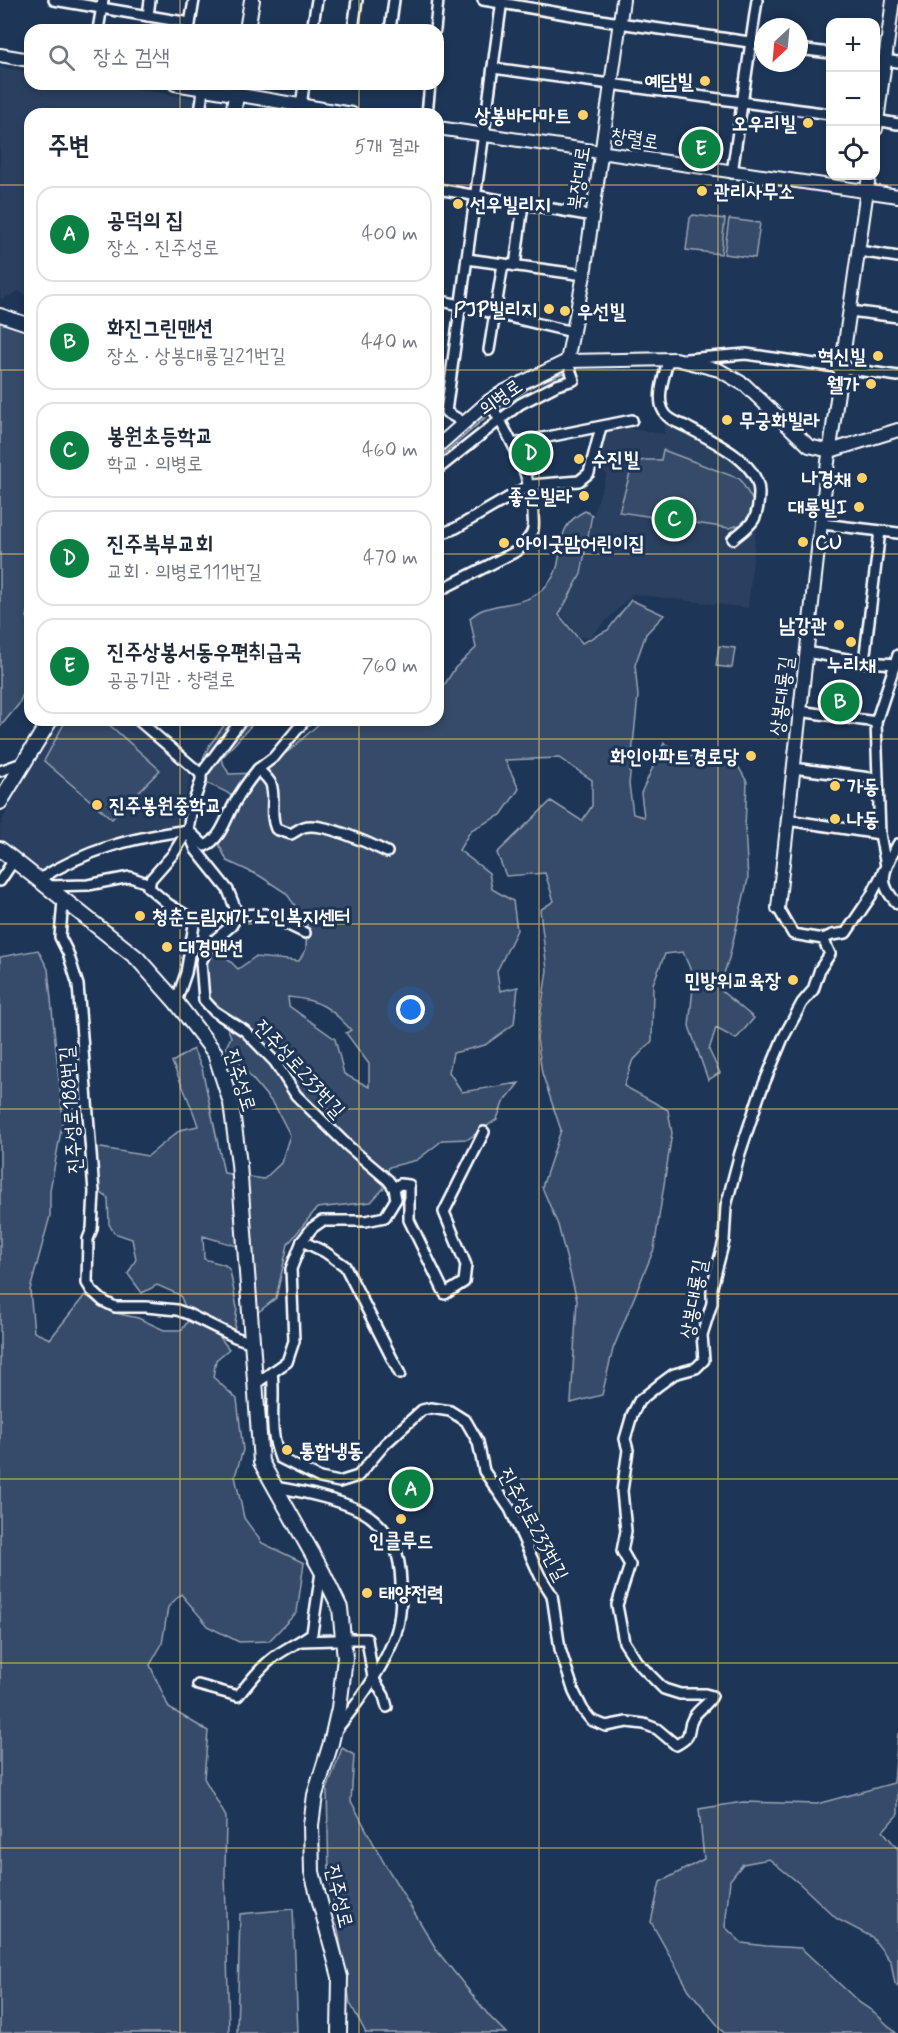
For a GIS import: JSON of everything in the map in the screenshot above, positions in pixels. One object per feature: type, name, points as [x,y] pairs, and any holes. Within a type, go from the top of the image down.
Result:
[{"type":"main road","points":[[248,24],[252,0]]},
{"type":"main road","points":[[234,108],[237,90]]},
{"type":"main road","points":[[0,801],[46,726]]},
{"type":"main road","name":"진주성로","points":[[0,849],[137,957],[176,1002],[215,1053],[231,1103],[239,1164],[261,1462],[340,1608],[345,1658],[339,1708],[315,1795],[311,1825],[312,1872],[340,1977],[339,2033]]},
{"type":"street","points":[[54,0],[103,4],[179,24]]},
{"type":"street","points":[[148,16],[150,0]]},
{"type":"street","points":[[190,24],[194,0]]},
{"type":"street","points":[[313,24],[317,0]]},
{"type":"street","points":[[354,24],[357,0]]},
{"type":"street","points":[[391,24],[394,0]]},
{"type":"street","points":[[436,24],[438,0]]},
{"type":"street","points":[[483,0],[502,1],[620,23],[754,42]]},
{"type":"street","name":"북장대로","points":[[567,361],[584,275],[623,0]]},
{"type":"street","points":[[732,173],[757,0]]},
{"type":"street","points":[[880,98],[893,0]]},
{"type":"street","points":[[444,399],[467,259],[502,1]]},
{"type":"street","points":[[99,24],[103,4]]},
{"type":"street","points":[[808,50],[826,52]]},
{"type":"street","points":[[0,55],[24,59]]},
{"type":"street","points":[[493,68],[826,113]]},
{"type":"street","points":[[201,108],[203,90]]},
{"type":"street","points":[[237,90],[294,108]]},
{"type":"street","points":[[300,108],[303,90]]},
{"type":"street","points":[[427,108],[429,90]]},
{"type":"street","points":[[880,123],[898,124]]},
{"type":"street","name":"창렬로","points":[[444,129],[898,196]]},
{"type":"street","name":"상봉대룡길","points":[[670,1742],[676,1745],[684,1741],[691,1732],[692,1719],[712,1696],[680,1694],[664,1689],[637,1662],[624,1642],[617,1605],[630,1565],[622,1551],[626,1531],[622,1491],[628,1450],[625,1439],[639,1401],[674,1374],[696,1368],[704,1360],[702,1335],[712,1303],[712,1287],[724,1241],[726,1206],[740,1153],[759,1096],[783,1038],[802,1003],[813,990],[820,969],[830,954],[823,939],[793,934],[778,908],[830,451],[868,180]]},
{"type":"street","points":[[444,190],[592,216]]},
{"type":"street","points":[[515,266],[523,204]]},
{"type":"street","points":[[859,251],[898,257]]},
{"type":"street","points":[[467,259],[584,275]]},
{"type":"street","points":[[489,350],[503,264]]},
{"type":"street","points":[[444,301],[573,332]]},
{"type":"street","points":[[850,311],[898,317]]},
{"type":"street","points":[[0,315],[24,323]]},
{"type":"street","name":"의병로","points":[[444,442],[489,401],[567,361],[672,360],[746,354],[898,376]]},
{"type":"street","points":[[672,360],[661,400],[667,417],[721,446],[752,469],[757,480],[758,507],[753,523],[733,539]]},
{"type":"street","name":"의병로","points":[[672,360],[719,370],[745,385],[809,446],[830,451]]},
{"type":"street","name":"의병로","points":[[444,464],[499,420],[536,395],[574,380],[567,361]]},
{"type":"street","points":[[444,588],[516,551],[526,542],[533,529],[530,485],[513,444],[489,401]]},
{"type":"street","points":[[444,412],[465,423]]},
{"type":"street","points":[[513,444],[632,420]]},
{"type":"street","points":[[444,532],[456,528],[530,485],[579,481],[589,474],[601,427]]},
{"type":"street","points":[[830,451],[898,430]]},
{"type":"street","points":[[822,524],[898,533]]},
{"type":"street","points":[[864,662],[880,531]]},
{"type":"street","points":[[806,652],[864,662],[897,661],[876,722],[880,834],[886,866],[884,881],[888,894],[898,904]]},
{"type":"street","points":[[799,711],[876,722]]},
{"type":"street","points":[[145,726],[201,774]]},
{"type":"street","points":[[176,1002],[186,973],[194,925],[189,917],[148,888],[151,879],[173,854],[188,830],[201,774],[237,726]]},
{"type":"street","points":[[188,830],[205,846],[211,843],[246,784],[258,769],[274,757],[300,726]]},
{"type":"street","points":[[0,771],[25,762]]},
{"type":"street","points":[[793,768],[878,779]]},
{"type":"street","points":[[258,769],[271,783],[273,803],[271,818],[276,829],[291,834],[304,826],[317,826],[343,833],[387,852]]},
{"type":"street","points":[[787,820],[880,834]]},
{"type":"street","points":[[42,883],[65,863],[105,848],[144,836],[188,830]]},
{"type":"street","points":[[188,830],[196,850],[228,890],[238,915],[265,914],[305,933]]},
{"type":"street","points":[[823,939],[846,933],[871,896],[898,844]]},
{"type":"street","points":[[0,881],[14,860]]},
{"type":"street","points":[[42,883],[99,884],[110,879],[130,877],[150,884]]},
{"type":"street","name":"진주성로188번길","points":[[63,900],[60,937],[68,953],[78,985],[94,1192],[93,1229],[88,1239],[86,1280],[92,1292],[115,1307],[177,1310],[252,1343]]},
{"type":"street","name":"진주성로233번길","points":[[238,915],[231,926],[210,944],[201,962],[204,1000],[214,1011],[245,1031],[275,1062],[296,1095],[394,1188],[400,1184],[409,1185],[409,1220],[445,1294],[464,1282],[466,1265],[444,1212],[484,1132]]},
{"type":"street","points":[[255,1384],[286,1362],[294,1341],[291,1269],[302,1241],[312,1228],[322,1221],[366,1221],[385,1217],[396,1199],[394,1188]]},
{"type":"street","points":[[302,1241],[325,1252],[345,1266],[400,1374]]},
{"type":"street","name":"진주성로233번길","points":[[272,1371],[273,1442],[280,1458],[320,1478],[339,1482],[358,1476],[385,1444],[422,1410],[430,1408],[450,1411],[466,1421],[478,1442],[484,1471],[510,1509],[540,1575],[552,1595],[560,1649],[574,1692],[583,1710],[591,1720],[606,1726],[627,1722],[644,1724],[657,1729],[670,1742]]},
{"type":"street","name":"진주성로","points":[[274,1487],[302,1491],[351,1507],[372,1517],[387,1533],[398,1551],[401,1604],[398,1623],[386,1655],[373,1678],[350,1713],[334,1732]]},
{"type":"street","points":[[198,1685],[238,1696],[254,1675],[275,1656],[312,1633],[321,1570]]},
{"type":"street","points":[[350,1639],[367,1639],[373,1678],[384,1696],[387,1707]]},
{"type":"street","points":[[301,1641],[336,1640]]},
{"type":"shaded area","points":[[0,67],[24,71],[24,90],[142,90],[198,99],[197,108],[24,108],[24,294],[19,291],[3,299],[0,298]]},
{"type":"shaded area","points":[[693,215],[725,219],[721,254],[686,250],[690,218]]},
{"type":"shaded area","points":[[729,219],[760,223],[755,258],[724,254]]},
{"type":"shaded area","points":[[0,319],[24,330],[24,691],[19,704],[0,727]]},
{"type":"shaded area","points":[[665,420],[721,450],[746,474],[756,488],[756,530],[748,608],[633,594],[590,637],[579,637],[562,615],[569,587],[582,573],[595,508],[607,474],[595,469],[603,434],[613,426],[664,434]]},
{"type":"shaded area","points":[[663,450],[740,479],[753,501],[747,523],[729,528],[619,512],[633,463],[661,460]]},
{"type":"shaded area","points":[[585,511],[592,515],[581,574],[559,615],[582,643],[608,630],[631,600],[664,615],[646,634],[635,665],[638,696],[629,784],[633,814],[644,817],[641,793],[664,743],[682,755],[715,759],[738,766],[747,782],[745,828],[748,879],[719,989],[754,1018],[736,1039],[716,1028],[709,1050],[720,1073],[708,1080],[689,1026],[694,978],[683,952],[665,954],[653,984],[652,1041],[632,1062],[624,1086],[668,1110],[672,1133],[654,1249],[613,1349],[602,1395],[571,1403],[577,1300],[558,1225],[542,1187],[561,1130],[542,1073],[537,1038],[547,970],[540,910],[554,901],[545,873],[506,876],[497,853],[551,801],[582,821],[592,806],[592,780],[559,758],[505,760],[519,789],[501,815],[471,830],[459,850],[489,873],[492,889],[513,901],[517,930],[497,971],[500,991],[518,987],[514,1024],[485,1045],[453,1053],[449,1072],[462,1092],[519,1083],[503,1103],[497,1119],[468,1139],[443,1140],[417,1160],[389,1167],[384,1188],[371,1202],[317,1208],[288,1244],[276,1298],[256,1314],[244,1248],[203,1236],[204,1259],[225,1265],[230,1270],[237,1308],[234,1332],[186,1309],[180,1295],[157,1285],[142,1293],[128,1274],[136,1259],[132,1239],[114,1233],[109,1224],[108,1198],[97,1190],[95,1147],[148,1156],[180,1130],[198,1126],[172,1062],[193,1049],[202,1068],[224,1173],[264,1179],[281,1163],[290,1135],[275,1106],[226,1047],[231,1037],[221,1012],[203,993],[199,955],[211,942],[238,969],[255,957],[299,961],[306,949],[307,922],[286,893],[260,876],[227,861],[215,836],[238,802],[229,794],[195,777],[209,746],[224,726],[251,726],[221,759],[229,774],[257,773],[290,750],[316,726],[444,726],[444,685],[455,668],[476,648],[470,618],[482,610],[531,597],[546,586],[557,566],[566,527]],"holes":[[[288,997],[308,1000],[330,1010],[351,1030],[346,1033],[369,1064],[369,1087],[344,1074],[335,1039],[289,1006]]]},
{"type":"shaded area","points":[[719,646],[735,648],[732,668],[716,666]]},
{"type":"shaded area","name":"진주봉원중학교","points":[[52,726],[134,726],[191,776],[178,825],[148,828],[110,840],[39,871],[0,838],[0,826],[19,784]]},
{"type":"shaded area","points":[[63,726],[111,726],[160,770],[112,819],[44,761]]},
{"type":"shaded area","points":[[38,950],[48,969],[63,1120],[50,1190],[50,1216],[30,1290],[34,1332],[50,1339],[85,1295],[115,1313],[138,1318],[164,1330],[182,1330],[189,1319],[215,1331],[229,1349],[216,1360],[213,1377],[237,1399],[243,1450],[235,1476],[244,1518],[262,1543],[304,1563],[297,1612],[269,1641],[239,1642],[209,1627],[181,1594],[168,1607],[162,1644],[150,1665],[169,1708],[208,1731],[204,1778],[226,1817],[229,2033],[0,2033],[0,957]]},
{"type":"shaded area","points":[[898,1733],[898,1814],[883,1831],[898,1849],[898,1987],[895,1984],[891,1962],[872,1937],[837,1919],[769,1859],[743,1864],[730,1880],[725,1927],[742,1943],[801,1948],[896,2033],[724,2033],[689,1990],[651,1922],[660,1882],[704,1859],[699,1809],[743,1802],[817,1804],[894,1783]]},
{"type":"shaded area","points":[[342,1748],[354,1755],[351,1801],[383,1861],[438,1952],[490,2017],[506,2033],[366,2033],[350,2003],[329,1874],[327,1790]]},
{"type":"shaded area","points":[[293,1909],[298,2033],[237,2033],[240,1914]]},
{"type":"waterway","points":[[500,407],[536,384],[568,371]]},
{"type":"waterway","points":[[444,454],[489,414]]},
{"type":"place","name":"예담빌","points":[[705,81]]},
{"type":"place","name":"상봉바다마트","points":[[583,115]]},
{"type":"place","name":"오우리빌","points":[[808,123]]},
{"type":"place","name":"진주상봉서동우편취급국","points":[[701,149]]},
{"type":"place","name":"관리사무소","points":[[702,191]]},
{"type":"place","name":"선우빌리지","points":[[458,204]]},
{"type":"place","name":"PJP빌리지","points":[[549,309]]},
{"type":"place","name":"우선빌","points":[[565,311]]},
{"type":"place","name":"혁신빌","points":[[878,356]]},
{"type":"place","name":"웰가","points":[[871,384]]},
{"type":"place","name":"무궁화빌라","points":[[727,420]]},
{"type":"place","name":"진주북부교회","points":[[531,453]]},
{"type":"place","name":"수진빌","points":[[579,459]]},
{"type":"place","name":"나경채","points":[[862,478]]},
{"type":"place","name":"좋은빌라","points":[[584,496]]},
{"type":"place","name":"대룡빌I","points":[[859,507]]},
{"type":"place","name":"봉원초등학교","points":[[674,519]]},
{"type":"place","name":"CU","points":[[803,542]]},
{"type":"place","name":"아이굿맘어린이집","points":[[504,543]]},
{"type":"place","name":"남강관","points":[[839,625]]},
{"type":"place","name":"누리채","points":[[851,642]]},
{"type":"place","name":"화진그린맨션","points":[[840,702]]},
{"type":"place","name":"화인아파트경로당","points":[[751,756]]},
{"type":"place","name":"가동","points":[[835,786]]},
{"type":"place","name":"진주봉원중학교","points":[[97,805]]},
{"type":"place","name":"나동","points":[[835,819]]},
{"type":"place","name":"청춘드림재가 노인복지센터","points":[[140,916]]},
{"type":"place","name":"대경맨션","points":[[167,947]]},
{"type":"place","name":"민방위교육장","points":[[793,980]]},
{"type":"place","name":"통합냉동","points":[[287,1450]]},
{"type":"place","name":"공덕의 집","points":[[411,1489]]},
{"type":"place","name":"인클루드","points":[[401,1519]]},
{"type":"place","name":"태양전력","points":[[367,1593]]}]
